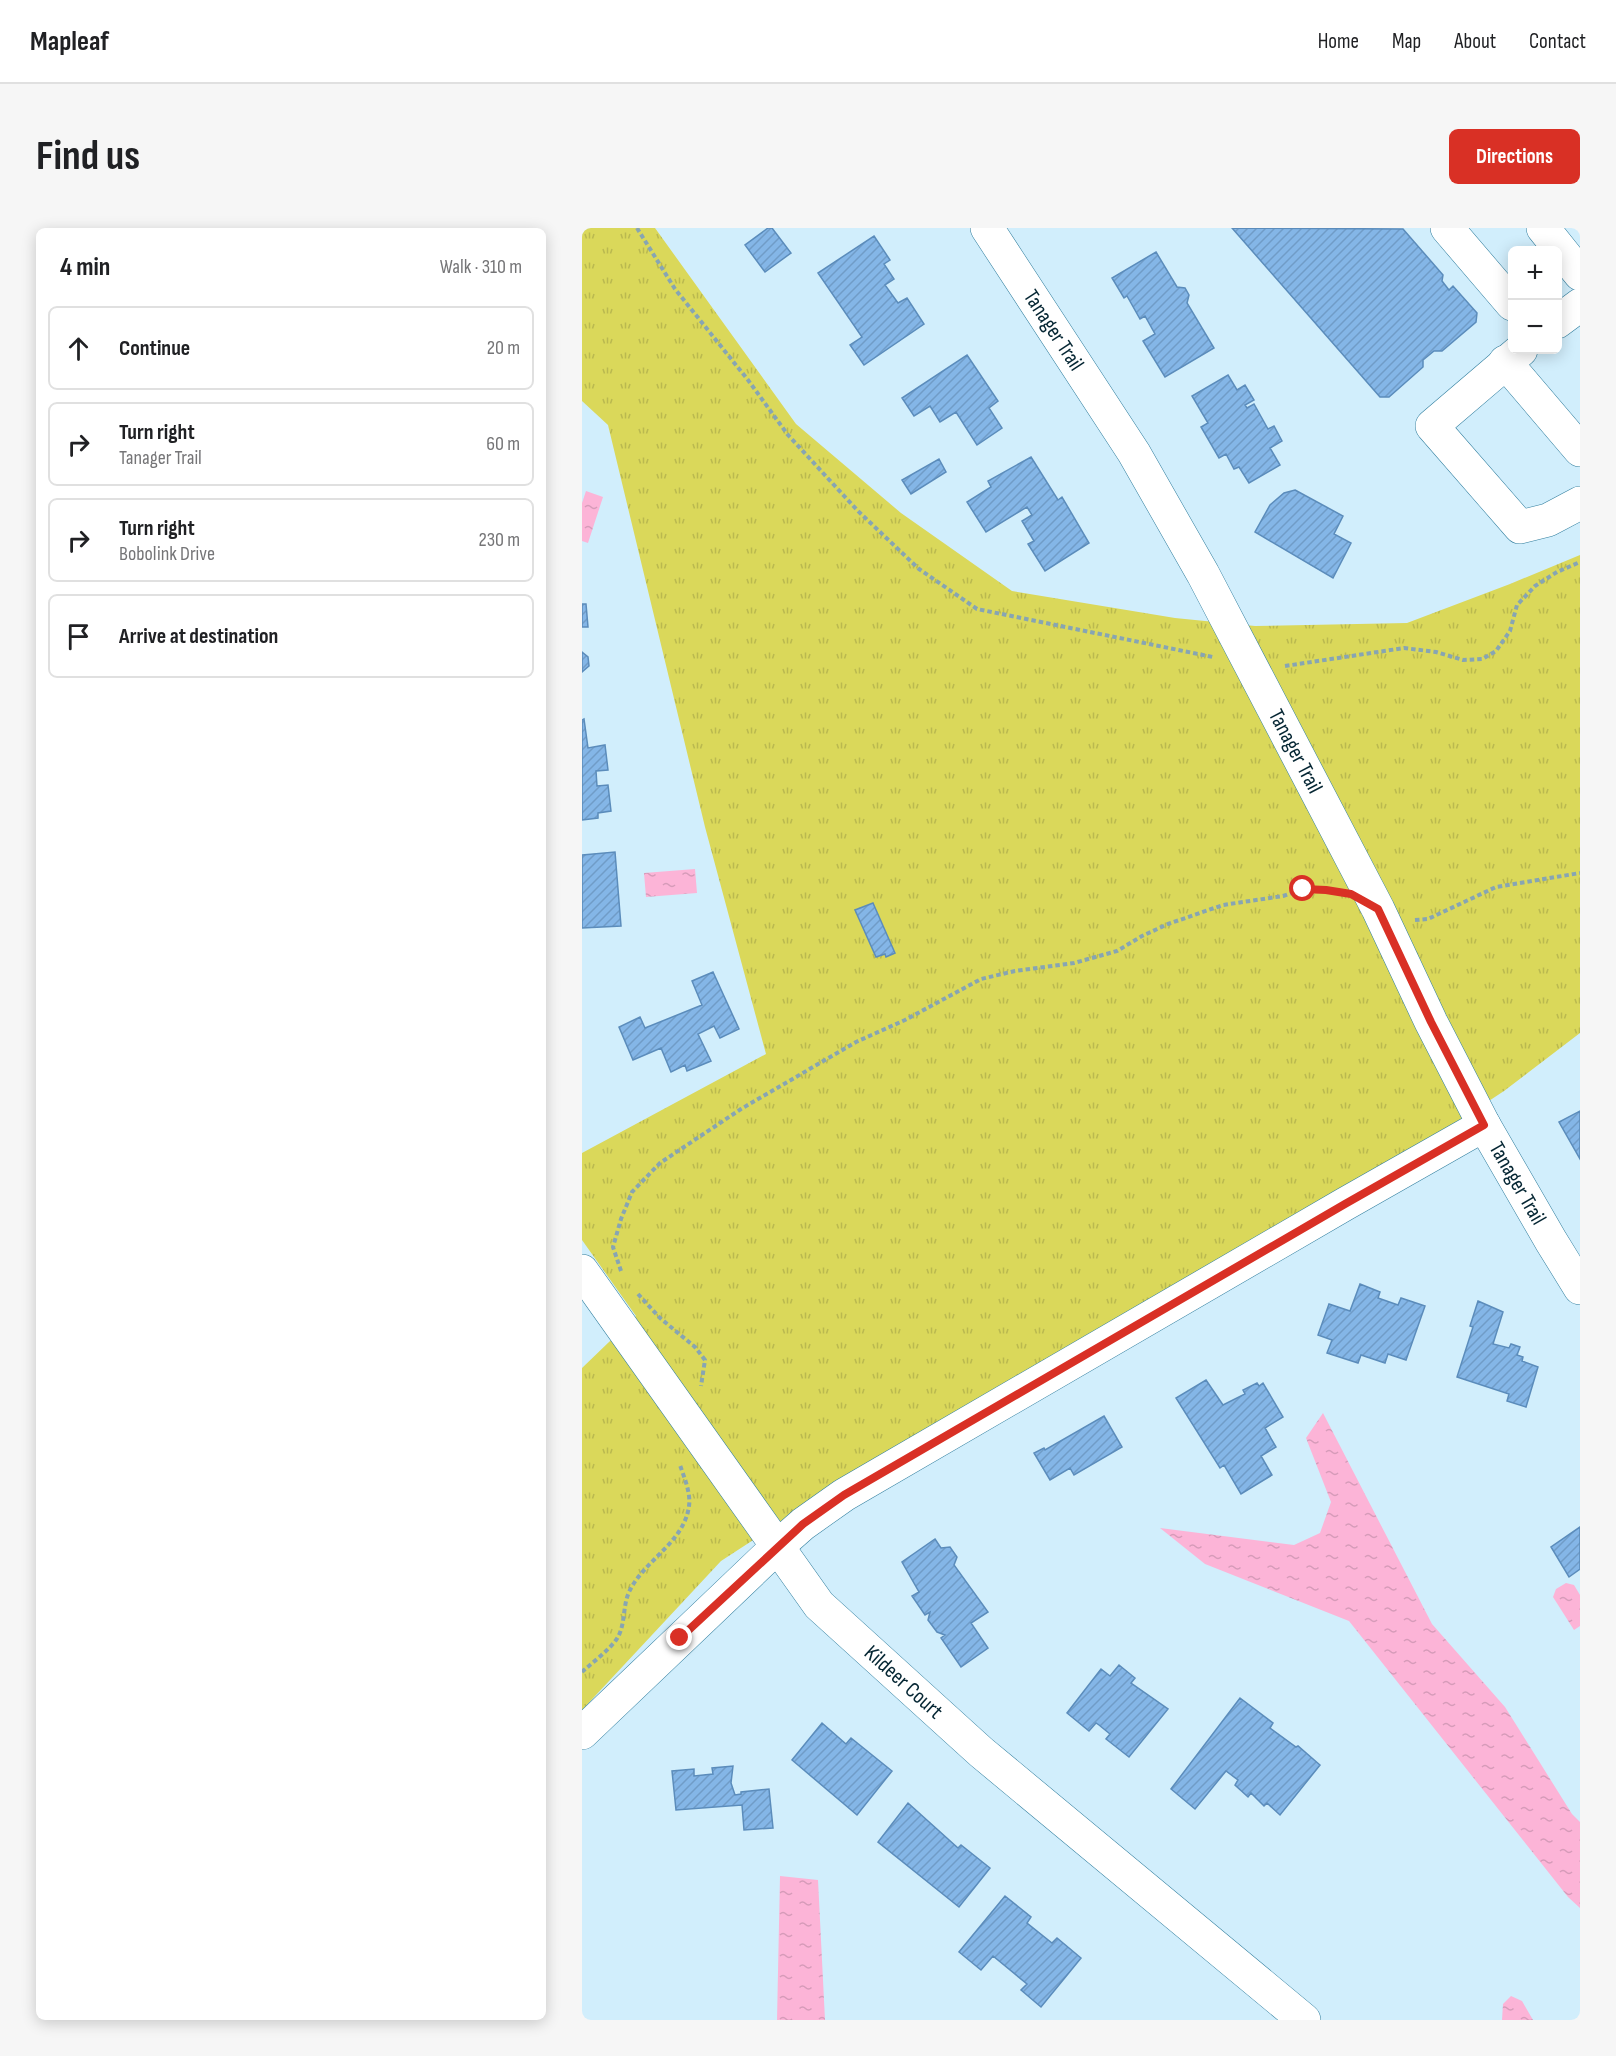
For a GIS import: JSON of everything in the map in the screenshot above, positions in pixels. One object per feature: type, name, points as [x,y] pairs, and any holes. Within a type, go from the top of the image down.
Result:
[{"type":"street","name":"Tanager Trail","points":[[987,228],[1134,453],[1203,574],[1378,909],[1431,1022],[1484,1125],[1580,1288]]},
{"type":"street","points":[[1447,228],[1509,300]]},
{"type":"street","points":[[1543,228],[1580,274]]},
{"type":"street","points":[[1562,319],[1580,306]]},
{"type":"street","points":[[1580,450],[1513,356],[1432,426],[1520,527],[1548,520],[1580,503]]},
{"type":"street","points":[[582,1733],[777,1547],[803,1524],[844,1495],[1484,1125]]},
{"type":"street","name":"Kildeer Court","points":[[582,1271],[819,1605],[981,1752],[1304,2020]]},
{"type":"path","points":[[637,228],[675,289],[748,380],[788,435],[858,511],[919,569],[977,609],[1253,666],[1299,665],[1404,648],[1436,652],[1463,660],[1482,659],[1496,651],[1510,631],[1517,605],[1535,586],[1557,572],[1580,562]]},
{"type":"path","points":[[623,1277],[613,1247],[621,1220],[632,1192],[660,1163],[751,1103],[856,1042],[905,1020],[981,979],[1015,971],[1074,963],[1117,951],[1168,924],[1223,905],[1283,896],[1303,889],[1351,894],[1390,916],[1405,921],[1428,919],[1496,887],[1580,873]]},
{"type":"path","points":[[638,1293],[660,1318],[695,1347],[705,1360],[702,1384],[684,1415]]},
{"type":"path","points":[[582,1672],[615,1642],[622,1631],[624,1609],[630,1592],[643,1571],[668,1547],[682,1527],[690,1505],[687,1486],[679,1462]]},
{"type":"green space","points":[[582,228],[655,228],[796,424],[901,513],[1012,591],[1175,618],[1255,626],[1407,623],[1580,555],[1580,1033],[1504,1091],[1410,1153],[845,1480],[721,1561],[582,1710],[582,1368],[636,1316],[582,1240],[582,1153],[766,1054],[705,827],[608,425],[582,401]]},
{"type":"water","points":[[586,491],[603,497],[588,543],[582,541],[582,503]]},
{"type":"water","points":[[695,869],[697,893],[646,897],[644,873]]},
{"type":"water","points":[[1323,1413],[1432,1624],[1505,1707],[1572,1814],[1580,1822],[1580,1908],[1568,1897],[1349,1621],[1205,1564],[1160,1528],[1294,1545],[1320,1533],[1331,1502],[1306,1438]]},
{"type":"water","points":[[1566,1583],[1574,1585],[1580,1595],[1580,1626],[1574,1630],[1553,1597],[1556,1589]]},
{"type":"water","points":[[780,1876],[818,1880],[825,2020],[777,2020]]},
{"type":"water","points":[[1511,1996],[1522,2001],[1533,2020],[1502,2020],[1503,2004]]},
{"type":"building","points":[[768,228],[772,228],[791,253],[765,272],[745,245]]},
{"type":"building","points":[[1232,228],[1403,229],[1443,275],[1442,281],[1449,290],[1453,286],[1477,313],[1476,322],[1442,351],[1434,351],[1423,360],[1423,367],[1389,397],[1380,397]]},
{"type":"building","points":[[874,236],[890,260],[884,264],[894,279],[885,285],[898,303],[907,298],[924,324],[864,365],[850,345],[862,337],[818,273]]},
{"type":"building","points":[[1156,252],[1177,287],[1185,288],[1189,295],[1187,303],[1214,348],[1165,377],[1143,341],[1155,334],[1145,316],[1140,319],[1127,296],[1124,298],[1112,278]]},
{"type":"building","points":[[967,355],[998,401],[989,408],[1002,428],[977,445],[956,412],[940,422],[930,406],[914,416],[902,398]]},
{"type":"building","points":[[1228,375],[1237,390],[1245,385],[1254,400],[1245,405],[1247,408],[1254,404],[1268,429],[1274,426],[1282,441],[1270,448],[1280,465],[1249,483],[1239,467],[1234,469],[1226,454],[1219,458],[1201,427],[1208,423],[1192,396]]},
{"type":"building","points":[[1031,457],[1058,500],[1062,497],[1089,543],[1045,571],[1028,544],[1034,541],[1022,521],[1032,515],[1027,507],[986,532],[967,502],[991,487],[988,481]]},
{"type":"building","points":[[939,459],[946,472],[911,494],[902,480]]},
{"type":"building","points":[[1295,490],[1343,516],[1334,534],[1351,543],[1333,578],[1255,532],[1270,505],[1284,493]]},
{"type":"building","points":[[582,604],[586,604],[588,627],[582,627]]},
{"type":"building","points":[[582,652],[588,657],[589,666],[582,672]]},
{"type":"building","points":[[584,719],[588,748],[605,745],[608,770],[596,771],[597,786],[608,785],[611,811],[598,813],[598,818],[582,820],[582,720]]},
{"type":"building","points":[[615,852],[621,926],[582,928],[582,855]]},
{"type":"building","points":[[873,903],[895,953],[886,957],[885,954],[876,957],[855,910]]},
{"type":"building","points":[[713,972],[739,1029],[720,1038],[714,1026],[698,1034],[711,1061],[687,1071],[685,1065],[671,1072],[661,1048],[633,1060],[619,1027],[640,1017],[645,1028],[702,1005],[692,981]]},
{"type":"building","points":[[1580,1111],[1580,1159],[1559,1122]]},
{"type":"building","points":[[1360,1284],[1380,1292],[1378,1298],[1398,1305],[1401,1298],[1425,1306],[1406,1360],[1388,1354],[1385,1363],[1361,1355],[1358,1363],[1327,1353],[1332,1340],[1318,1335],[1329,1304],[1350,1311]]},
{"type":"building","points":[[1478,1301],[1503,1312],[1493,1344],[1509,1348],[1511,1344],[1520,1347],[1517,1355],[1523,1357],[1522,1361],[1538,1367],[1526,1407],[1507,1401],[1509,1394],[1457,1377],[1473,1327],[1470,1326]]},
{"type":"building","points":[[1206,1380],[1223,1405],[1245,1394],[1243,1390],[1257,1383],[1259,1386],[1263,1383],[1283,1417],[1265,1428],[1276,1447],[1261,1456],[1272,1475],[1241,1494],[1224,1465],[1220,1468],[1176,1398]]},
{"type":"building","points":[[1104,1416],[1122,1447],[1074,1475],[1070,1468],[1050,1480],[1034,1453],[1044,1448],[1045,1450]]},
{"type":"building","points":[[1580,1527],[1580,1569],[1569,1577],[1551,1547]]},
{"type":"building","points":[[935,1539],[941,1548],[950,1547],[957,1557],[954,1565],[988,1612],[971,1623],[988,1648],[961,1667],[941,1638],[945,1635],[937,1632],[928,1620],[930,1612],[925,1615],[912,1596],[919,1592],[902,1562]]},
{"type":"building","points":[[1119,1665],[1135,1678],[1131,1683],[1168,1709],[1129,1757],[1106,1739],[1110,1734],[1099,1725],[1096,1723],[1089,1731],[1067,1713],[1101,1669],[1110,1676]]},
{"type":"building","points":[[1240,1698],[1273,1723],[1270,1728],[1296,1747],[1298,1746],[1320,1765],[1280,1815],[1267,1803],[1264,1806],[1251,1793],[1248,1797],[1235,1785],[1238,1780],[1226,1771],[1195,1809],[1171,1789]]},
{"type":"building","points":[[822,1723],[846,1744],[851,1738],[892,1771],[857,1815],[792,1760]]},
{"type":"building","points":[[733,1766],[731,1783],[735,1795],[741,1792],[769,1789],[773,1828],[744,1830],[742,1805],[676,1810],[672,1771],[694,1769],[694,1776],[713,1774],[712,1768]]},
{"type":"building","points":[[908,1803],[958,1848],[961,1845],[990,1868],[959,1907],[878,1842]]},
{"type":"building","points":[[1005,1896],[1031,1917],[1027,1923],[1052,1943],[1057,1938],[1081,1958],[1041,2007],[1021,1990],[1027,1984],[993,1956],[981,1970],[959,1952]]},
{"type":"route","points":[[680,1638],[803,1524],[844,1495],[1484,1125],[1431,1022],[1378,909],[1351,894],[1303,889]]}]
